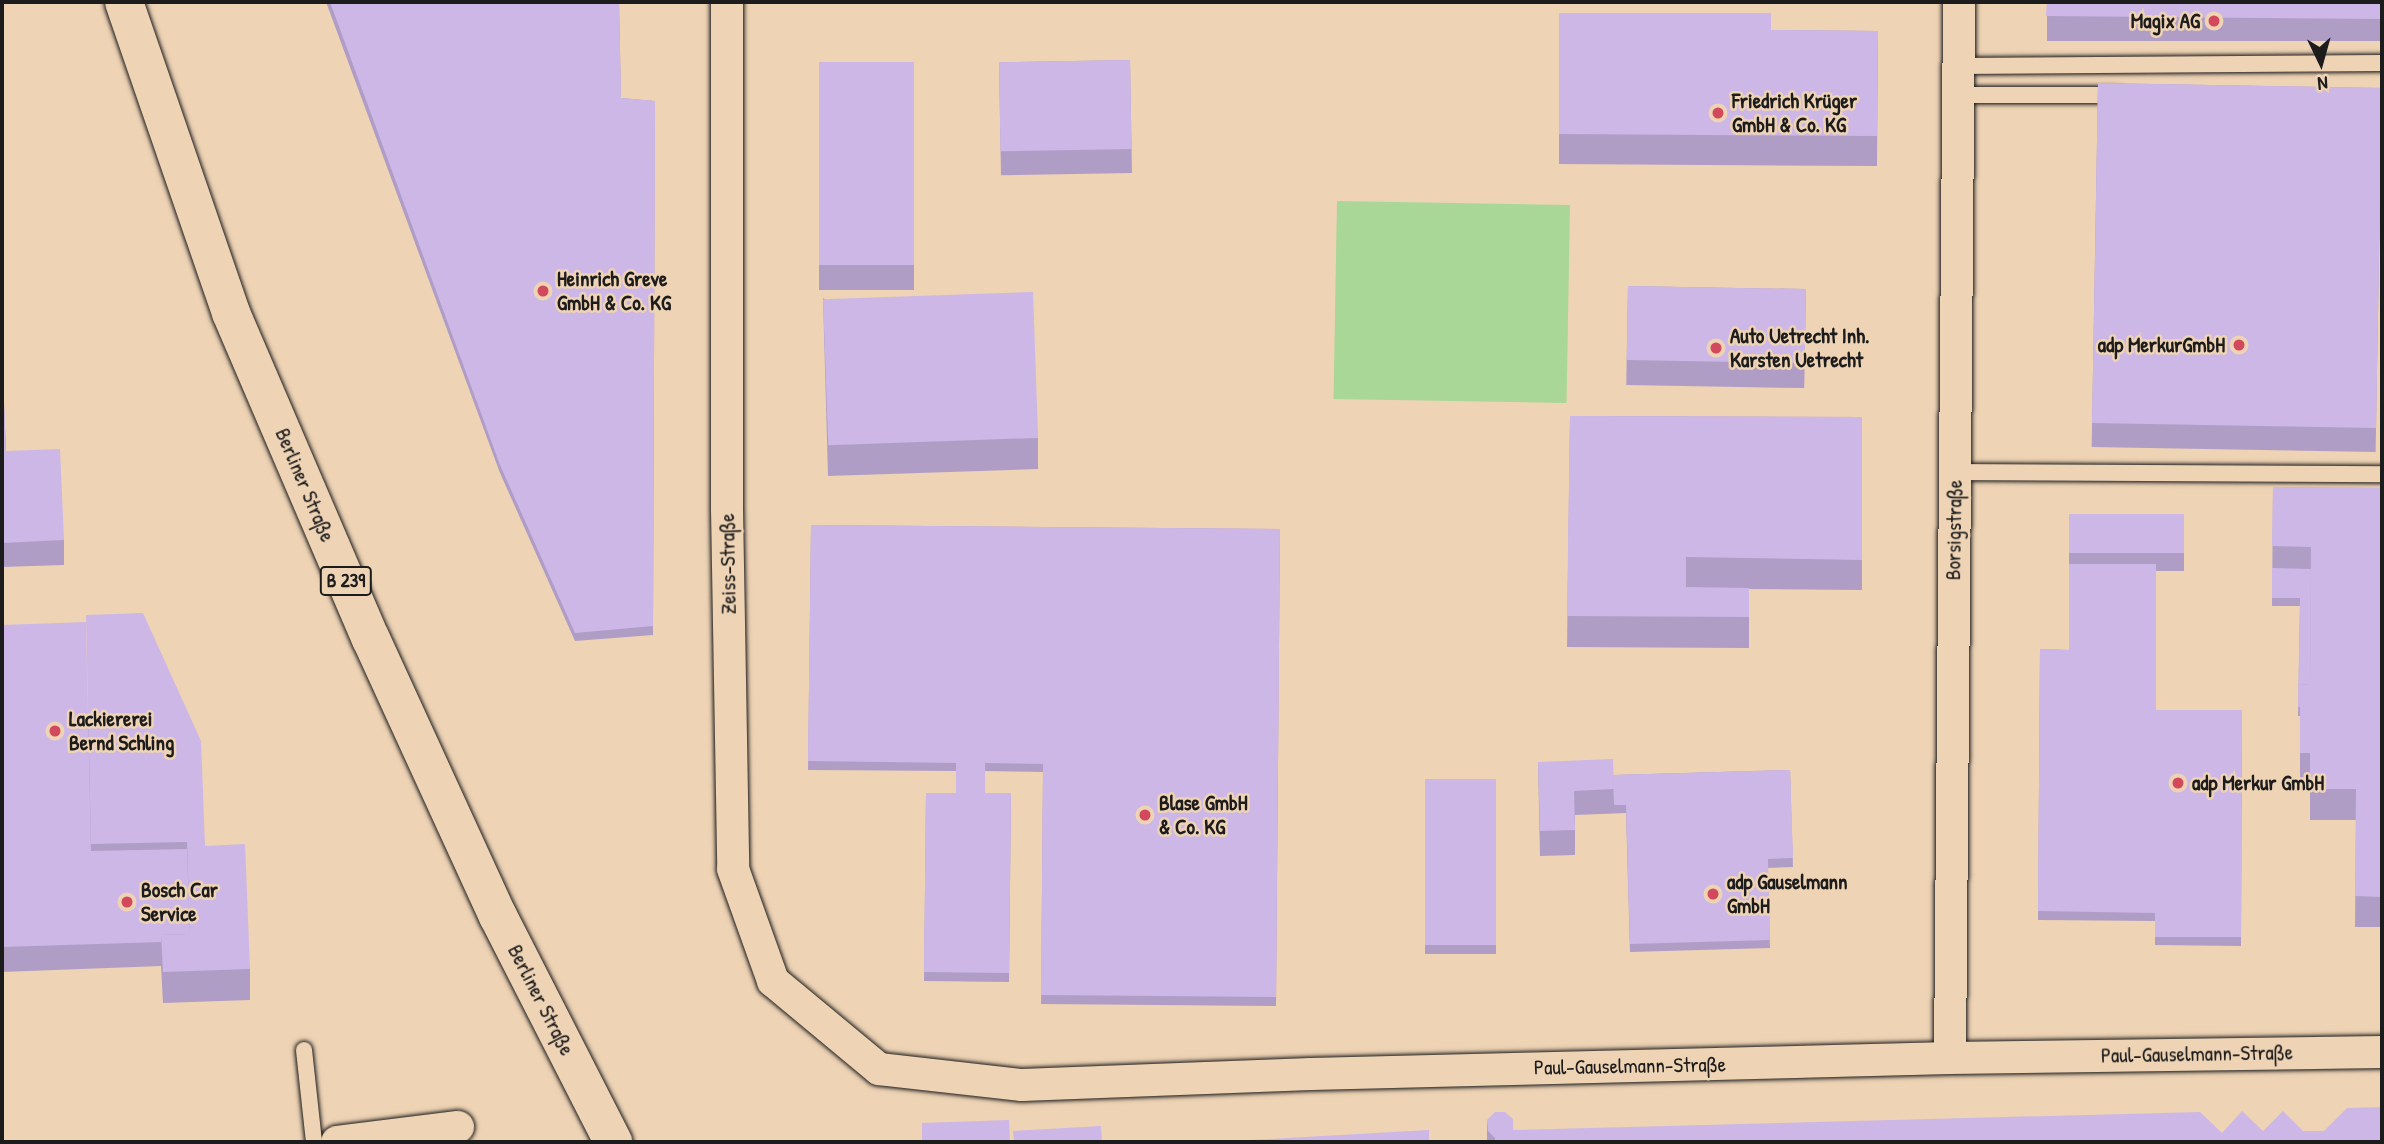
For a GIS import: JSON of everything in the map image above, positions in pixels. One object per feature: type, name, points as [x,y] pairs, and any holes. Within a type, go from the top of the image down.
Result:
[{"type":"main road","name":"Berliner Straße","points":[[124,2],[242,338],[371,639],[498,916],[613,1142]]},
{"type":"street","name":"Zeiss-Straße","points":[[727,2],[727,509],[733,869],[773,981],[879,1069]]},
{"type":"street","name":"Borsigstraße","points":[[1950,1058],[1959,2]]},
{"type":"street","name":"Paul-Gauselmann-Straße","points":[[879,1069],[1022,1085],[1311,1073],[1950,1058],[2382,1052]]},
{"type":"street","points":[[337,1142],[458,1127]]},
{"type":"lane","points":[[1958,80],[2382,63]]},
{"type":"lane","points":[[1958,80],[2139,95]]},
{"type":"lane","points":[[1955,472],[2382,474]]},
{"type":"lane","points":[[304,1050],[314,1142]]},
{"type":"green space","points":[[1337,201],[1570,205],[1567,403],[1334,399]]},
{"type":"building","name":"Heinrich Greve GmbH & Co. KG","points":[[330,2],[619,2],[621,98],[655,101],[653,626],[575,633],[500,465]]},
{"type":"building","points":[[2047,2],[2382,2],[2382,19],[2046,16]]},
{"type":"building","name":"Friedrich Krüger GmbH & Co. KG","points":[[1559,13],[1771,13],[1771,30],[1878,31],[1877,136],[1559,134]]},
{"type":"building","points":[[1130,60],[1132,149],[1001,151],[999,62]]},
{"type":"building","points":[[819,62],[914,62],[914,265],[819,265]]},
{"type":"building","name":"adp MerkurGmbH","points":[[2098,83],[2382,88],[2376,428],[2092,423]]},
{"type":"building","name":"Auto Uetrecht Inh. Karsten Uetrecht","points":[[1628,286],[1806,289],[1805,363],[1627,360]]},
{"type":"building","points":[[1033,292],[1038,438],[828,445],[823,299]]},
{"type":"building","points":[[2,355],[6,451],[60,449],[64,540],[2,543]]},
{"type":"building","points":[[1570,416],[1862,417],[1862,560],[1686,557],[1686,587],[1749,588],[1749,617],[1567,616]]},
{"type":"building","points":[[2273,487],[2382,488],[2382,897],[2355,896],[2356,789],[2310,789],[2310,753],[2300,753],[2300,685],[2310,684],[2311,547],[2272,546]]},
{"type":"building","points":[[2069,514],[2184,514],[2184,553],[2069,553]]},
{"type":"building","points":[[811,525],[1280,529],[1276,997],[1041,995],[1043,764],[985,763],[985,793],[1011,793],[1009,973],[924,972],[926,793],[956,793],[956,763],[808,761]]},
{"type":"building","points":[[2069,564],[2156,564],[2156,710],[2242,710],[2241,937],[2155,937],[2155,913],[2038,911],[2040,649],[2069,650]]},
{"type":"building","points":[[2272,568],[2311,569],[2310,684],[2300,685],[2300,707],[2298,707],[2300,598],[2272,598]]},
{"type":"building","points":[[143,613],[201,741],[205,846],[245,844],[250,969],[163,972],[161,935],[190,934],[187,842],[91,844],[86,615]]},
{"type":"building","points":[[86,622],[91,851],[187,849],[190,934],[161,935],[161,942],[2,947],[2,625]]},
{"type":"building","points":[[1613,759],[1614,789],[1574,791],[1575,830],[1540,831],[1538,762]]},
{"type":"building","points":[[1790,770],[1793,858],[1768,859],[1770,940],[1630,944],[1626,805],[1614,805],[1613,775]]},
{"type":"building","points":[[1425,779],[1496,779],[1496,945],[1425,945]]},
{"type":"building","points":[[2382,1107],[2382,1142],[1495,1142],[1495,1138],[1488,1131],[1487,1120],[1495,1112],[1505,1112],[1513,1119],[1513,1130],[2200,1112],[2222,1133],[2242,1111],[2263,1131],[2283,1111],[2303,1131],[2324,1131],[2347,1108]]},
{"type":"building","points":[[1009,1120],[1010,1142],[922,1142],[922,1123]]},
{"type":"building","points":[[1101,1126],[1102,1142],[1014,1142],[1013,1131]]},
{"type":"building","points":[[1429,1130],[1429,1142],[1215,1142]]},
{"type":"place","name":"Magix AG","points":[[2214,21]]},
{"type":"place","name":"Friedrich Krüger GmbH & Co. KG","points":[[1718,113]]},
{"type":"place","name":"Heinrich Greve GmbH & Co. KG","points":[[543,291]]},
{"type":"place","name":"adp MerkurGmbH","points":[[2239,345]]},
{"type":"place","name":"Auto Uetrecht Inh. Karsten Uetrecht","points":[[1716,348]]},
{"type":"place","name":"Lackiererei Bernd Schling","points":[[55,731]]},
{"type":"place","name":"adp Merkur GmbH","points":[[2178,783]]},
{"type":"place","name":"Blase GmbH & Co. KG","points":[[1145,815]]},
{"type":"place","name":"adp Gauselmann GmbH","points":[[1713,894]]},
{"type":"place","name":"Bosch Car Service","points":[[127,902]]}]
